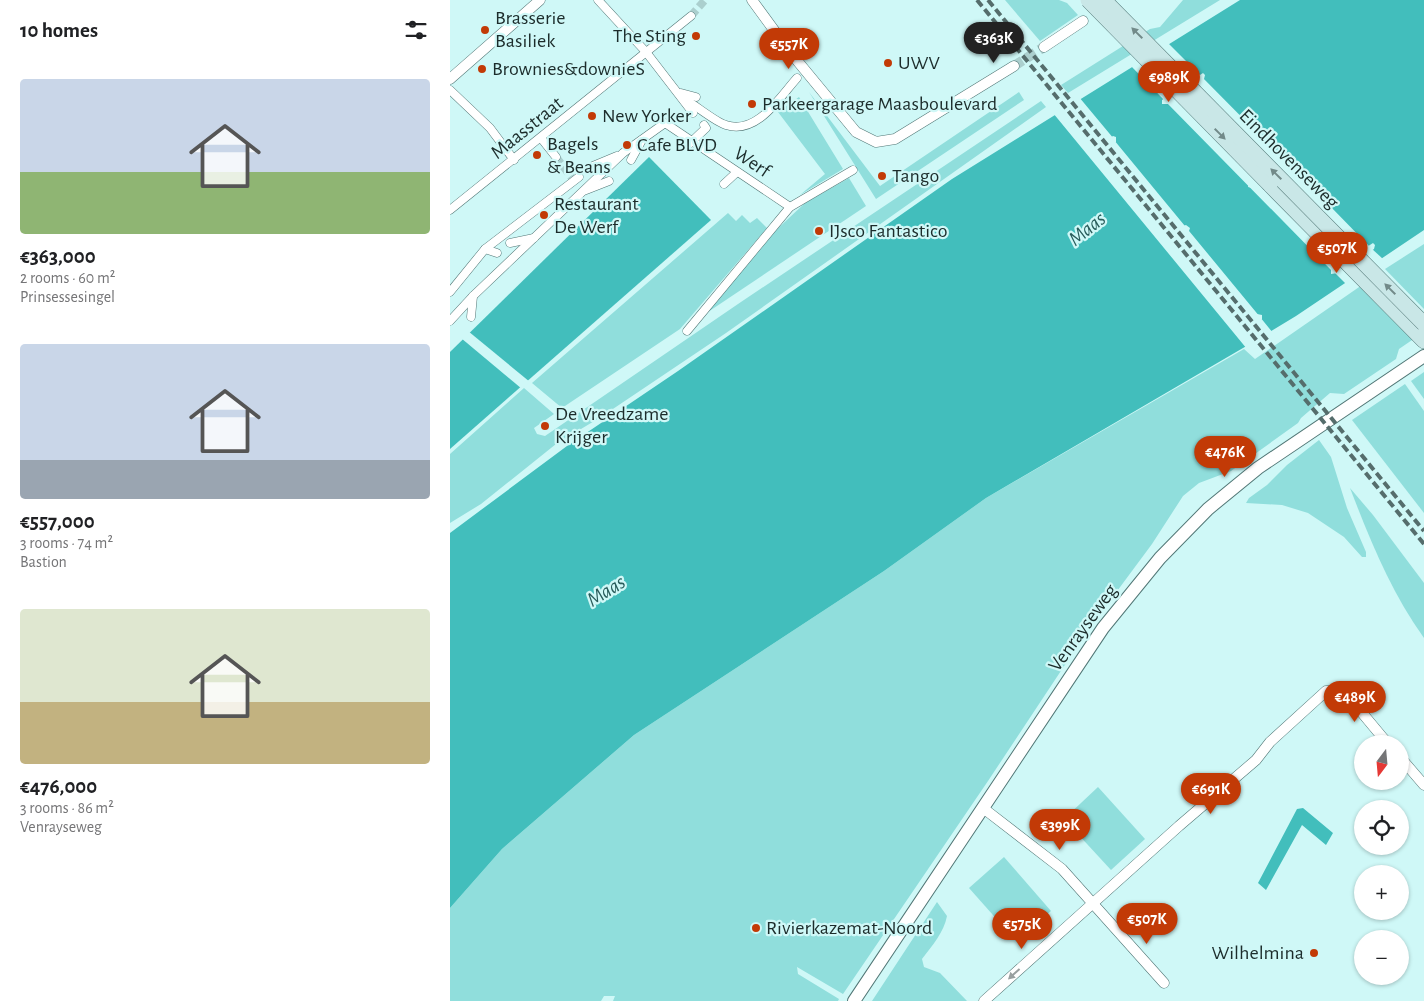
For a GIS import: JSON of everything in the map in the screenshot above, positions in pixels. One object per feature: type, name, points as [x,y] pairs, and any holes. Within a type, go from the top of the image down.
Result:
[{"type":"main road","name":"Eindhovenseweg","points":[[1088,0],[1424,341]]},
{"type":"main road","name":"Eindhovenseweg","points":[[1104,0],[1424,324]]},
{"type":"street","points":[[450,79],[540,0]]},
{"type":"street","points":[[598,0],[646,52],[694,113]]},
{"type":"street","points":[[752,0],[790,52],[856,132],[876,142],[895,139],[1014,66]]},
{"type":"street","name":"Maasstraat","points":[[450,210],[692,16]]},
{"type":"street","points":[[1044,47],[1083,21]]},
{"type":"street","points":[[681,95],[726,125],[744,126],[761,119],[797,78]]},
{"type":"street","points":[[450,90],[490,128],[514,160]]},
{"type":"street","points":[[681,95],[696,97]]},
{"type":"street","name":"Werf","points":[[450,321],[473,296],[623,153],[665,123],[689,144],[737,172],[790,207]]},
{"type":"street","points":[[689,144],[706,128],[704,125]]},
{"type":"street","points":[[631,160],[644,137]]},
{"type":"street","points":[[541,138],[556,157]]},
{"type":"street","name":"Werf","points":[[594,166],[623,153]]},
{"type":"street","points":[[687,331],[790,207],[853,170]]},
{"type":"street","points":[[724,184],[737,172]]},
{"type":"street","points":[[450,292],[485,249],[575,179]]},
{"type":"street","name":"Werf","points":[[582,192],[609,181]]},
{"type":"street","points":[[510,243],[536,237]]},
{"type":"street","points":[[485,249],[497,253]]},
{"type":"street","points":[[471,317],[473,296]]},
{"type":"street","name":"Venrayseweg","points":[[854,1001],[1103,628],[1160,558],[1208,509],[1258,468],[1424,356]]},
{"type":"street","points":[[984,1001],[1178,826],[1256,760],[1270,742],[1326,691],[1341,691],[1348,696],[1380,735]]},
{"type":"street","points":[[1409,768],[1424,786]]},
{"type":"street","points":[[983,808],[1062,869],[1164,983]]},
{"type":"shaded area","points":[[1005,0],[1059,0],[1067,3],[1078,15],[1040,41]]},
{"type":"shaded area","points":[[1183,0],[1220,0],[1068,93],[1061,85],[1150,29],[1160,27]]},
{"type":"shaded area","points":[[809,92],[880,186],[1019,92],[1024,100],[876,199]]},
{"type":"shaded area","points":[[799,97],[843,169],[800,195],[825,174],[778,112]]},
{"type":"shaded area","points":[[1041,101],[1046,107],[726,333],[601,417],[556,444],[481,504],[450,523],[450,454],[524,388],[554,414],[534,428],[537,434],[545,436]]},
{"type":"shaded area","points":[[849,178],[866,206],[705,314],[773,233],[805,203]]},
{"type":"shaded area","points":[[728,213],[736,221],[742,215],[750,223],[757,218],[767,228],[680,329],[562,408],[532,383]]},
{"type":"shaded area","points":[[1424,244],[1424,309],[1385,269]]},
{"type":"shaded area","points":[[1362,285],[1415,338],[1399,349],[1396,359],[1344,394],[1330,393],[1301,418],[1298,423],[1231,471],[1199,483],[1183,496],[1152,544],[1086,633],[843,994],[797,967],[798,974],[839,999],[838,1001],[613,1001],[615,996],[604,996],[601,1001],[450,1001],[450,908],[502,849],[634,735],[884,571],[986,498],[1244,349],[1255,359]]},
{"type":"shaded area","points":[[1424,372],[1424,399],[1411,381]]},
{"type":"shaded area","points":[[1405,384],[1424,411],[1424,513],[1352,420]]},
{"type":"shaded area","points":[[1319,440],[1331,457],[1347,508],[1366,552],[1366,557],[1362,557],[1344,537],[1308,513],[1282,505],[1246,503],[1249,498],[1267,485],[1287,465]]},
{"type":"shaded area","points":[[1350,488],[1373,515],[1424,583],[1424,638],[1391,584]]},
{"type":"shaded area","points":[[1098,787],[1145,839],[1111,870],[1064,819]]},
{"type":"shaded area","points":[[1004,857],[1051,911],[1016,941],[969,888]]},
{"type":"shaded area","points":[[937,902],[947,916],[934,944],[922,959],[924,967],[940,973],[967,1001],[872,1001]]},
{"type":"water","name":"Maas","points":[[1240,0],[1424,0],[1424,230],[1296,316],[986,498],[884,571],[634,735],[502,849],[450,908],[450,533],[567,446],[678,371],[952,179]],"holes":[[[1203,73],[1205,75],[1204,79],[1168,104],[1162,104],[1162,100]],[[1113,136],[1116,137],[1116,142],[1090,156],[1091,150]],[[1287,159],[1290,160],[1288,165],[1252,188],[1248,187],[1249,182]],[[1186,225],[1190,228],[1189,231],[1163,245],[1162,241]],[[1373,243],[1375,245],[1374,249],[1338,273],[1331,274],[1331,270]],[[1257,314],[1262,315],[1262,319],[1237,335],[1235,328]]]},
{"type":"water","points":[[649,157],[711,220],[450,449],[450,352]]},
{"type":"water","points":[[1303,808],[1333,833],[1326,845],[1302,825],[1266,890],[1258,883],[1297,809]]},
{"type":"pier","points":[[1167,42],[1201,76],[1165,101],[1130,65]]},
{"type":"pier","points":[[1202,77],[1286,162],[1250,186],[1287,162],[1370,247],[1333,272],[1166,102]]},
{"type":"pier","points":[[1079,97],[1114,139],[1092,152],[1092,154],[1114,140],[1260,317],[1273,333],[1247,349],[1053,113]],"holes":[[[1260,317],[1259,319],[1238,333],[1237,330]]]},
{"type":"pier","points":[[1371,248],[1383,259],[1346,284],[1334,272]]},
{"type":"pier","points":[[468,331],[530,382],[522,389],[461,338]]},
{"type":"tunnel","points":[[691,16],[705,0]]},
{"type":"tunnel","points":[[1014,66],[1044,47]]},
{"type":"tunnel","points":[[556,157],[572,178]]},
{"type":"railway","points":[[977,0],[1424,544]]},
{"type":"railway","points":[[988,0],[1424,531]]},
{"type":"place","name":"Brasserie Basiliek","points":[[485,30]]},
{"type":"place","name":"The Sting","points":[[696,36]]},
{"type":"place","name":"UWV","points":[[888,63]]},
{"type":"place","name":"Brownies&downieS","points":[[482,69]]},
{"type":"place","name":"Parkeergarage Maasboulevard","points":[[752,104]]},
{"type":"place","name":"New Yorker","points":[[592,116]]},
{"type":"place","name":"Cafe BLVD","points":[[627,145]]},
{"type":"place","name":"Bagels & Beans","points":[[537,155]]},
{"type":"place","name":"Tango","points":[[882,176]]},
{"type":"place","name":"Restaurant De Werf","points":[[544,215]]},
{"type":"place","name":"IJsco Fantastico","points":[[819,231]]},
{"type":"place","name":"De Vreedzame Krijger","points":[[545,426]]},
{"type":"place","name":"Rivierkazemat-Noord","points":[[756,928]]},
{"type":"place","name":"Wilhelmina","points":[[1314,953]]}]
